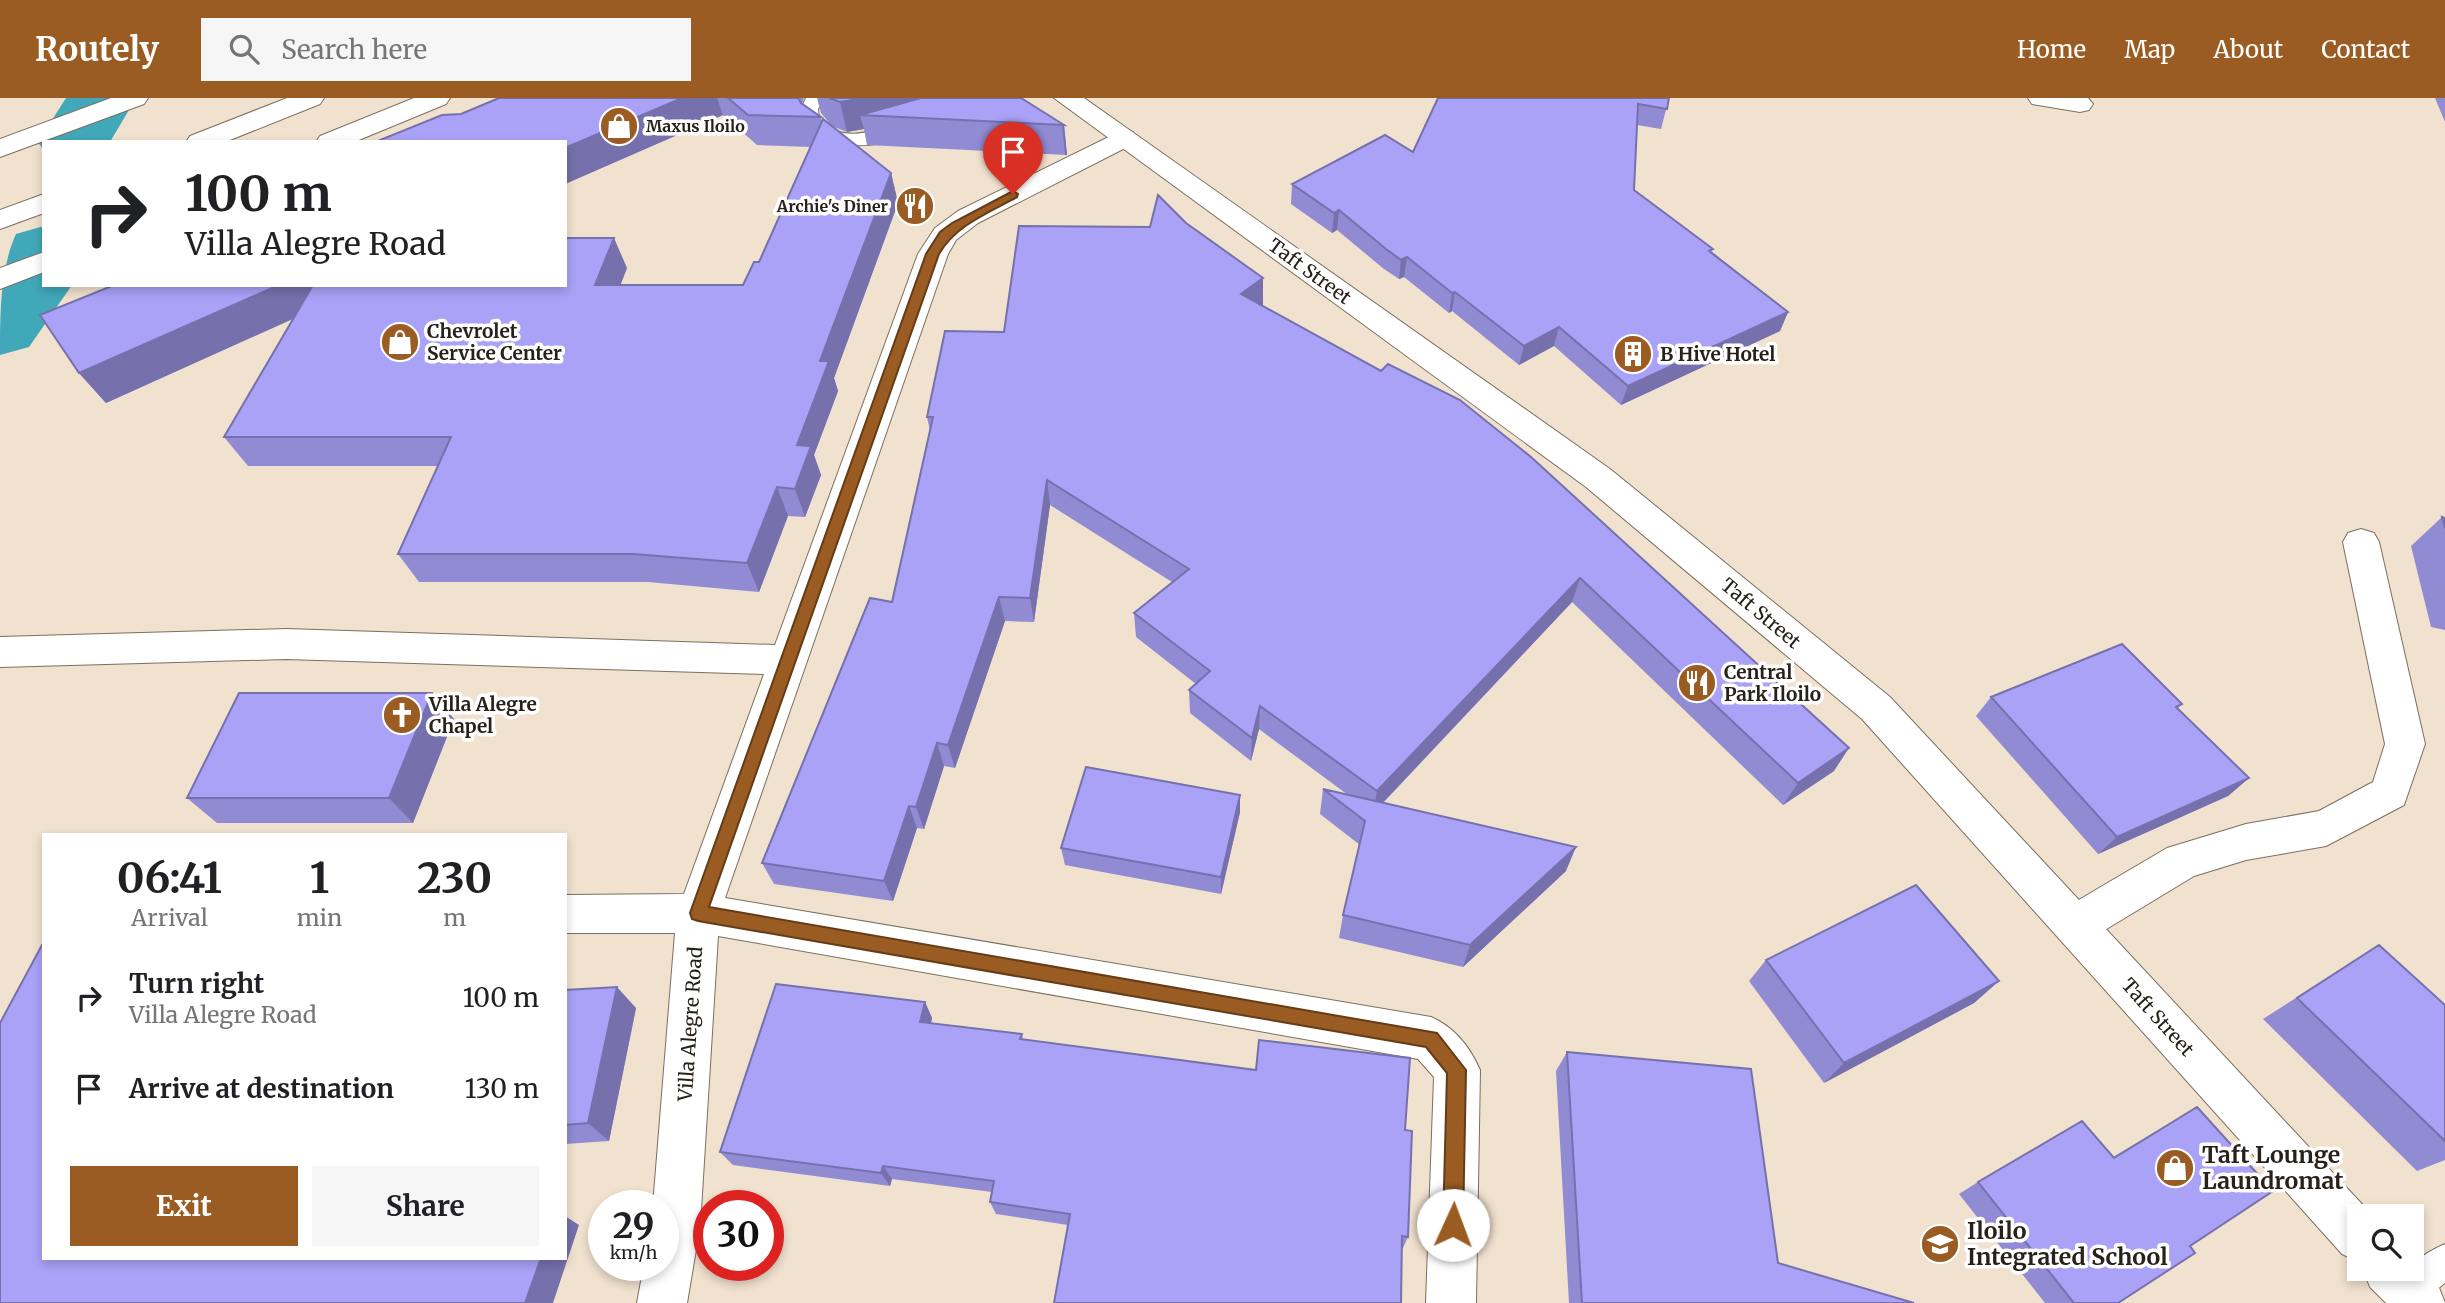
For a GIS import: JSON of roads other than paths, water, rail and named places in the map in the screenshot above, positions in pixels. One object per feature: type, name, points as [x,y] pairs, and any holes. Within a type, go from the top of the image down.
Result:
[{"type":"main road","points":[[0,149],[135,98]]},
{"type":"main road","points":[[205,140],[311,98]]},
{"type":"main road","points":[[335,140],[436,98]]},
{"type":"main road","name":"Taft Street","points":[[1067,98],[1598,478],[1876,708],[2347,1224]]},
{"type":"main road","points":[[2041,98],[2080,104]]},
{"type":"main road","name":"Villa Alegre Road","points":[[662,1303],[676,1226],[698,913],[933,254],[945,234],[968,217],[1123,138]]},
{"type":"main road","points":[[0,220],[42,204]]},
{"type":"main road","points":[[0,279],[42,262]]},
{"type":"main road","points":[[2074,925],[2182,861],[2246,842],[2326,828],[2390,793],[2405,744],[2361,542]]},
{"type":"main road","points":[[0,652],[286,644],[787,660]]},
{"type":"main road","points":[[567,914],[698,913],[1431,1039],[1457,1070],[1451,1303]]},
{"type":"lane","points":[[816,98],[808,113],[811,121],[817,128],[838,138],[869,139],[884,136],[920,120]]},
{"type":"waterway","points":[[75,140],[101,98]]},
{"type":"waterway","points":[[0,328],[40,273],[42,262]]},
{"type":"place","name":"Maxus Iloilo","points":[[619,126]]},
{"type":"place","name":"Archie's Diner","points":[[915,206]]},
{"type":"place","name":"Chevrolet Service Center","points":[[400,342]]},
{"type":"place","name":"B Hive Hotel","points":[[1633,354]]},
{"type":"place","name":"Central Park Iloilo","points":[[1697,683]]},
{"type":"place","name":"Villa Alegre Chapel","points":[[402,715]]},
{"type":"place","name":"Taft Lounge Laundromat","points":[[2175,1168]]},
{"type":"place","name":"Iloilo Integrated School","points":[[1940,1244]]}]
